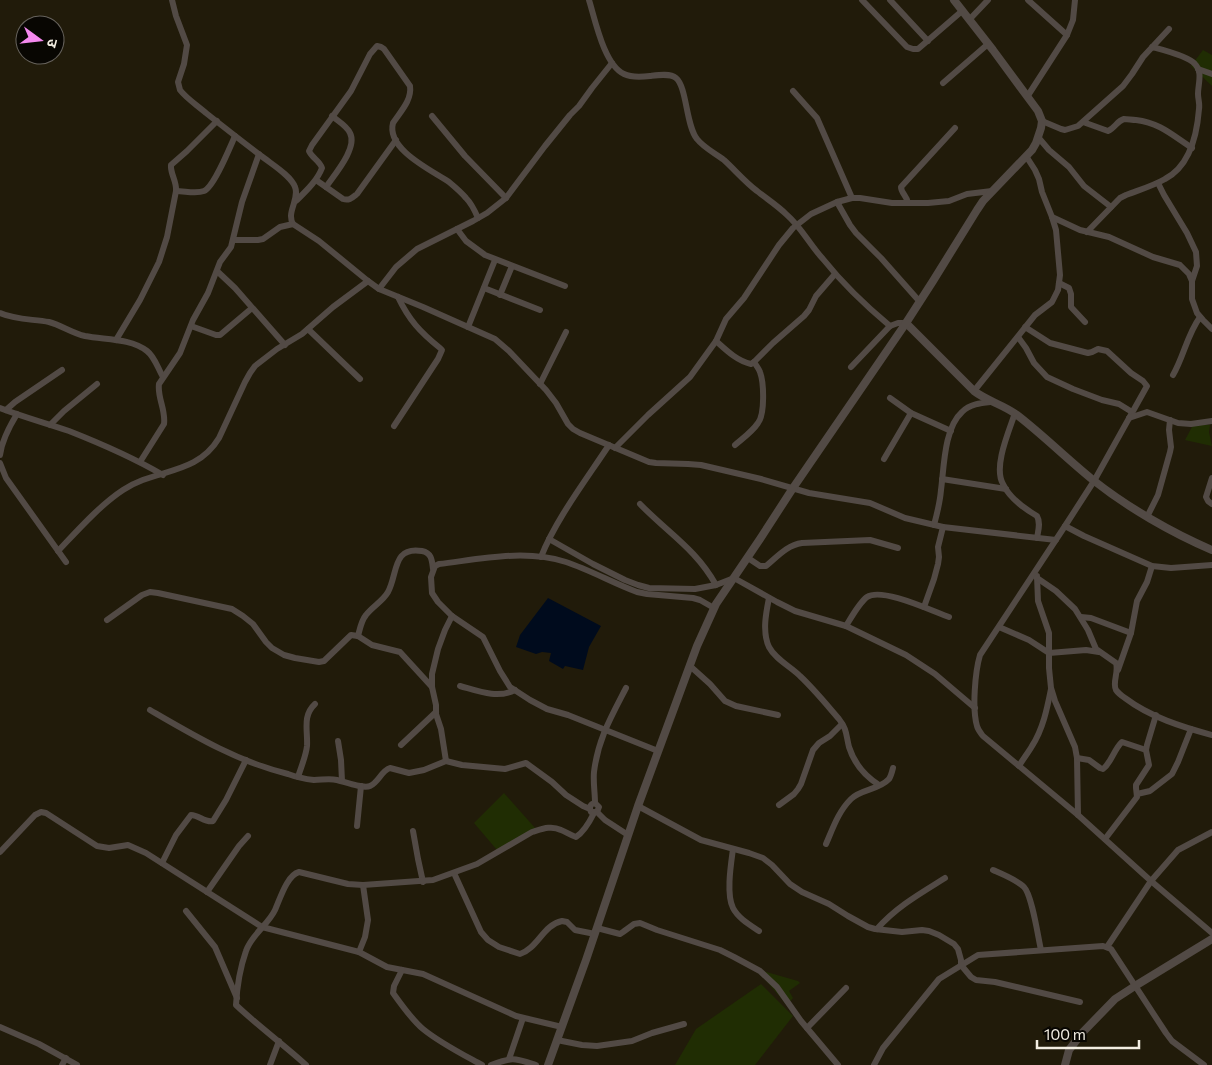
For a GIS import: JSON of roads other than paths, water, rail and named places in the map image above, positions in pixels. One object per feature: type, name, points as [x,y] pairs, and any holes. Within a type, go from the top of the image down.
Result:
[{"type":"street","points":[[172,0],[176,16],[188,45],[178,82],[180,90],[291,181],[295,187],[296,194],[296,201],[291,215],[293,224],[319,241],[380,289],[423,306],[495,339],[552,397],[573,429],[650,462],[701,465],[761,479],[809,493],[870,503],[906,518],[943,527],[1056,540]]},
{"type":"street","points":[[589,0],[601,41],[612,63],[623,74],[628,76],[666,75],[677,79],[686,103],[690,126],[698,141],[723,160],[746,182],[797,224],[835,274],[864,304],[890,326]]},
{"type":"street","points":[[862,0],[907,47],[913,49],[918,49],[962,11]]},
{"type":"street","points":[[890,0],[928,41]]},
{"type":"street","points":[[548,1065],[638,806],[697,646],[714,608],[920,302],[977,210],[1036,143],[1042,121],[1038,111],[954,0]]},
{"type":"street","points":[[969,20],[988,0]]},
{"type":"street","points":[[1028,0],[1067,35]]},
{"type":"street","points":[[1027,97],[1067,35],[1073,20],[1075,0]]},
{"type":"street","points":[[1042,121],[1066,130],[1078,126],[1122,86],[1152,47],[1169,29]]},
{"type":"street","points":[[943,83],[988,44]]},
{"type":"street","points":[[296,201],[316,180],[322,168],[321,164],[309,151],[312,145],[351,91],[374,48],[377,46],[384,49],[410,86],[411,92],[406,104],[393,123],[392,132],[396,140],[409,156],[450,183],[467,199],[478,218]]},
{"type":"street","points":[[1087,232],[1120,198],[1158,183],[1174,173],[1192,148],[1199,107],[1198,69],[1191,61],[1176,54],[1152,47]]},
{"type":"street","points":[[380,289],[396,267],[409,255],[426,244],[478,218],[506,198],[544,146],[579,106],[612,63]]},
{"type":"street","points":[[1198,69],[1212,74]]},
{"type":"street","points":[[793,91],[817,118],[852,198]]},
{"type":"street","points":[[326,187],[348,155],[352,140],[347,128],[332,116]]},
{"type":"street","points":[[432,116],[465,156],[506,198]]},
{"type":"street","points":[[1083,122],[1108,131],[1126,119],[1151,123],[1192,148]]},
{"type":"street","points":[[116,340],[140,300],[159,262],[167,237],[176,191],[171,165],[217,121]]},
{"type":"street","points":[[908,203],[901,187],[955,128]]},
{"type":"street","points":[[176,191],[200,192],[208,188],[235,136]]},
{"type":"street","points":[[1038,137],[1049,150],[1069,167],[1084,186],[1112,207]]},
{"type":"street","points":[[316,180],[343,199],[352,198],[357,194],[396,140]]},
{"type":"street","points":[[140,462],[164,424],[158,387],[180,353],[190,326],[208,293],[220,262],[231,247],[242,202],[259,154]]},
{"type":"street","points":[[974,391],[1035,315],[1052,302],[1059,283],[1056,230],[1035,170],[1026,156]]},
{"type":"street","points":[[1158,183],[1194,245],[1197,260],[1192,281],[1192,299],[1200,317],[1212,329]]},
{"type":"street","points":[[542,555],[547,542],[612,447],[686,381],[701,363],[716,341],[726,319],[744,298],[779,245],[797,224],[811,214],[837,202],[852,198],[892,203],[942,202],[966,194],[992,191]]},
{"type":"street","points":[[837,202],[850,225],[920,302]]},
{"type":"street","points":[[1052,217],[1087,232],[1109,237],[1153,258],[1180,266],[1189,274],[1192,281]]},
{"type":"street","points":[[234,240],[263,239],[280,227],[293,224]]},
{"type":"street","points":[[457,229],[466,241],[485,256],[565,286]]},
{"type":"street","points":[[468,327],[495,260]]},
{"type":"street","points":[[500,295],[512,266]]},
{"type":"street","points":[[217,271],[285,345]]},
{"type":"street","points":[[716,341],[731,354],[751,364],[804,316],[816,296],[835,274]]},
{"type":"street","points":[[58,551],[116,495],[134,484],[180,469],[207,454],[215,446],[250,373],[262,360],[308,329],[333,307],[368,281]]},
{"type":"street","points":[[1059,283],[1069,288],[1071,307],[1084,322]]},
{"type":"street","points":[[484,288],[540,310]]},
{"type":"street","points":[[394,426],[442,350],[417,328],[404,310],[398,297]]},
{"type":"street","points":[[190,326],[220,336],[252,308]]},
{"type":"street","points":[[0,313],[47,322],[86,336],[116,340],[139,346],[152,356],[163,377]]},
{"type":"street","points":[[1173,375],[1189,336],[1200,317]]},
{"type":"street","points":[[851,367],[890,326],[906,323],[974,391],[991,402],[1015,413],[1094,481],[1147,516],[1212,550]]},
{"type":"street","points":[[1025,327],[1045,340],[1064,347],[1088,352],[1098,349],[1107,351],[1146,384],[1145,390],[1094,481],[1036,575],[980,655],[974,708],[976,724],[982,736],[1078,814],[1151,881],[1212,933]]},
{"type":"street","points":[[308,329],[360,379]]},
{"type":"street","points":[[538,382],[566,332]]},
{"type":"street","points":[[1018,337],[1046,378],[1102,400],[1119,404],[1130,415]]},
{"type":"street","points":[[735,445],[752,430],[762,416],[764,403],[762,382],[760,372],[754,362]]},
{"type":"street","points":[[3,409],[62,370]]},
{"type":"street","points":[[50,425],[97,384]]},
{"type":"street","points":[[890,398],[911,412],[951,431]]},
{"type":"street","points":[[934,525],[941,490],[944,460],[951,431],[957,417],[967,408],[977,403],[991,402]]},
{"type":"street","points":[[3,409],[114,449],[163,474]]},
{"type":"street","points":[[884,459],[911,412]]},
{"type":"street","points":[[1130,415],[1147,412],[1170,420],[1191,424],[1212,421]]},
{"type":"street","points":[[1015,413],[1007,436],[1000,467],[1002,483],[1021,505],[1037,516],[1039,522],[1037,538]]},
{"type":"street","points":[[0,455],[4,439],[17,414]]},
{"type":"street","points":[[1147,516],[1158,495],[1170,452],[1170,420]]},
{"type":"street","points":[[0,463],[6,478],[66,562]]},
{"type":"street","points":[[1212,478],[1206,497],[1212,504]]},
{"type":"street","points":[[942,479],[1006,489]]},
{"type":"street","points":[[640,504],[690,550],[704,566],[716,585]]},
{"type":"street","points":[[1066,526],[1152,566],[1171,568],[1212,565]]},
{"type":"street","points":[[924,608],[938,564],[938,547],[943,527]]},
{"type":"street","points":[[748,558],[760,566],[766,566],[790,547],[802,543],[870,540],[898,548]]},
{"type":"street","points":[[547,542],[638,585],[658,589],[695,589],[716,585],[734,578]]},
{"type":"street","points":[[358,636],[366,615],[389,591],[397,562],[402,555],[413,551],[426,552],[430,554],[433,569]]},
{"type":"street","points":[[658,751],[568,715],[547,709],[510,686],[504,679],[483,637],[452,616],[432,593],[430,577],[433,569],[439,564],[497,557],[542,555],[577,566],[637,592],[693,598],[714,608]]},
{"type":"street","points":[[1152,566],[1147,582],[1137,601],[1131,633],[1115,684],[1116,691],[1141,709],[1156,716],[1212,735]]},
{"type":"street","points":[[1036,575],[1065,598],[1075,609],[1081,617],[1096,649],[1116,663],[1118,672]]},
{"type":"street","points":[[1036,575],[1038,601],[1049,633],[1049,678],[1051,688],[1078,758],[1078,814]]},
{"type":"street","points":[[734,578],[769,598],[803,614],[846,626],[906,655],[935,674],[974,708]]},
{"type":"street","points":[[107,620],[142,595],[150,592],[158,593],[232,609],[252,624],[272,648],[284,655],[295,658],[322,662],[351,635],[358,636],[372,645],[401,652],[432,687]]},
{"type":"street","points":[[846,626],[861,603],[867,597],[874,595],[887,595],[949,617]]},
{"type":"street","points":[[769,598],[766,614],[766,633],[770,649],[810,685],[842,724],[846,730],[848,744],[855,761],[879,786]]},
{"type":"street","points":[[446,761],[436,712],[432,674],[438,649],[452,616]]},
{"type":"street","points":[[1081,617],[1091,618],[1131,633]]},
{"type":"street","points":[[999,627],[1029,640],[1049,653],[1086,650],[1099,652]]},
{"type":"street","points":[[690,666],[725,701],[736,706],[778,715]]},
{"type":"street","points":[[460,686],[495,695],[515,690]]},
{"type":"street","points":[[626,688],[599,744],[594,774],[595,803],[590,806],[605,820],[628,835]]},
{"type":"street","points":[[1019,766],[1038,734],[1047,710],[1051,688]]},
{"type":"street","points":[[298,777],[307,745],[306,726],[308,714],[315,704]]},
{"type":"street","points":[[150,710],[211,744],[246,760],[298,777],[315,780],[332,779],[370,786],[386,769],[390,768],[409,773],[424,770],[446,761],[462,765],[505,769],[526,764],[552,782],[566,795],[594,811]]},
{"type":"street","points":[[401,745],[436,712]]},
{"type":"street","points":[[1105,839],[1134,801],[1137,794],[1136,785],[1149,765],[1146,750],[1156,716]]},
{"type":"street","points":[[778,805],[798,790],[812,750],[842,724]]},
{"type":"street","points":[[1137,794],[1150,791],[1172,774],[1192,729]]},
{"type":"street","points":[[338,741],[342,782]]},
{"type":"street","points":[[1078,758],[1089,760],[1103,769],[1122,742],[1146,750]]},
{"type":"street","points":[[162,863],[176,835],[190,815],[208,822],[213,821],[246,760]]},
{"type":"street","points":[[826,844],[840,812],[850,799],[888,780],[893,768]]},
{"type":"street","points":[[357,826],[362,786]]},
{"type":"street","points":[[638,806],[701,840],[763,858],[790,884],[802,892],[835,907],[868,927],[902,932],[922,930],[939,935],[954,944],[958,949],[961,965],[976,980],[995,982],[1080,1002]]},
{"type":"street","points":[[306,1065],[255,1023],[236,1004],[239,979],[248,945],[275,911],[292,876],[298,872],[348,884],[363,885],[433,880],[477,864],[548,827],[562,830],[576,837],[594,811]]},
{"type":"street","points":[[0,852],[35,815],[41,812],[46,813],[97,846],[109,848],[128,845],[146,852],[262,928],[359,952],[387,967],[423,974],[516,1016],[562,1027]]},
{"type":"street","points":[[414,831],[423,882]]},
{"type":"street","points":[[1107,947],[1151,881],[1178,850],[1212,832]]},
{"type":"street","points":[[207,892],[248,836]]},
{"type":"street","points":[[733,849],[729,878],[731,905],[738,916],[759,931]]},
{"type":"street","points":[[994,870],[1026,889],[1032,907],[1041,950]]},
{"type":"street","points":[[454,873],[481,932],[488,940],[499,947],[520,954],[529,950],[552,925],[562,921],[567,922],[575,930],[620,934],[634,924],[640,923],[720,950],[760,971],[777,987],[801,1022],[838,1065]]},
{"type":"street","points":[[878,929],[904,904],[946,878]]},
{"type":"street","points":[[359,952],[365,937],[368,920],[363,885]]},
{"type":"street","points":[[186,911],[215,947],[237,998]]},
{"type":"street","points":[[1065,1065],[1069,1050],[1082,1033],[1115,1000],[1134,986],[1212,939]]},
{"type":"street","points":[[874,1065],[884,1048],[939,979],[978,955],[1107,947],[1111,949],[1169,1037],[1204,1065]]},
{"type":"street","points":[[402,970],[394,986],[393,993],[400,1002],[422,1028],[482,1065]]},
{"type":"street","points":[[807,1028],[846,988]]},
{"type":"street","points":[[509,1059],[523,1018]]},
{"type":"street","points":[[557,1040],[597,1046],[632,1041],[684,1024]]},
{"type":"street","points":[[0,1027],[40,1044],[77,1065]]},
{"type":"street","points":[[270,1065],[279,1041]]},
{"type":"street","points":[[62,1065],[66,1058]]},
{"type":"street","points":[[491,1065],[509,1059],[536,1065]]},
{"type":"water","points":[[548,598],[601,626],[589,647],[583,670],[565,666],[563,669],[549,661],[551,653],[542,652],[536,654],[516,647],[520,635]]}]
